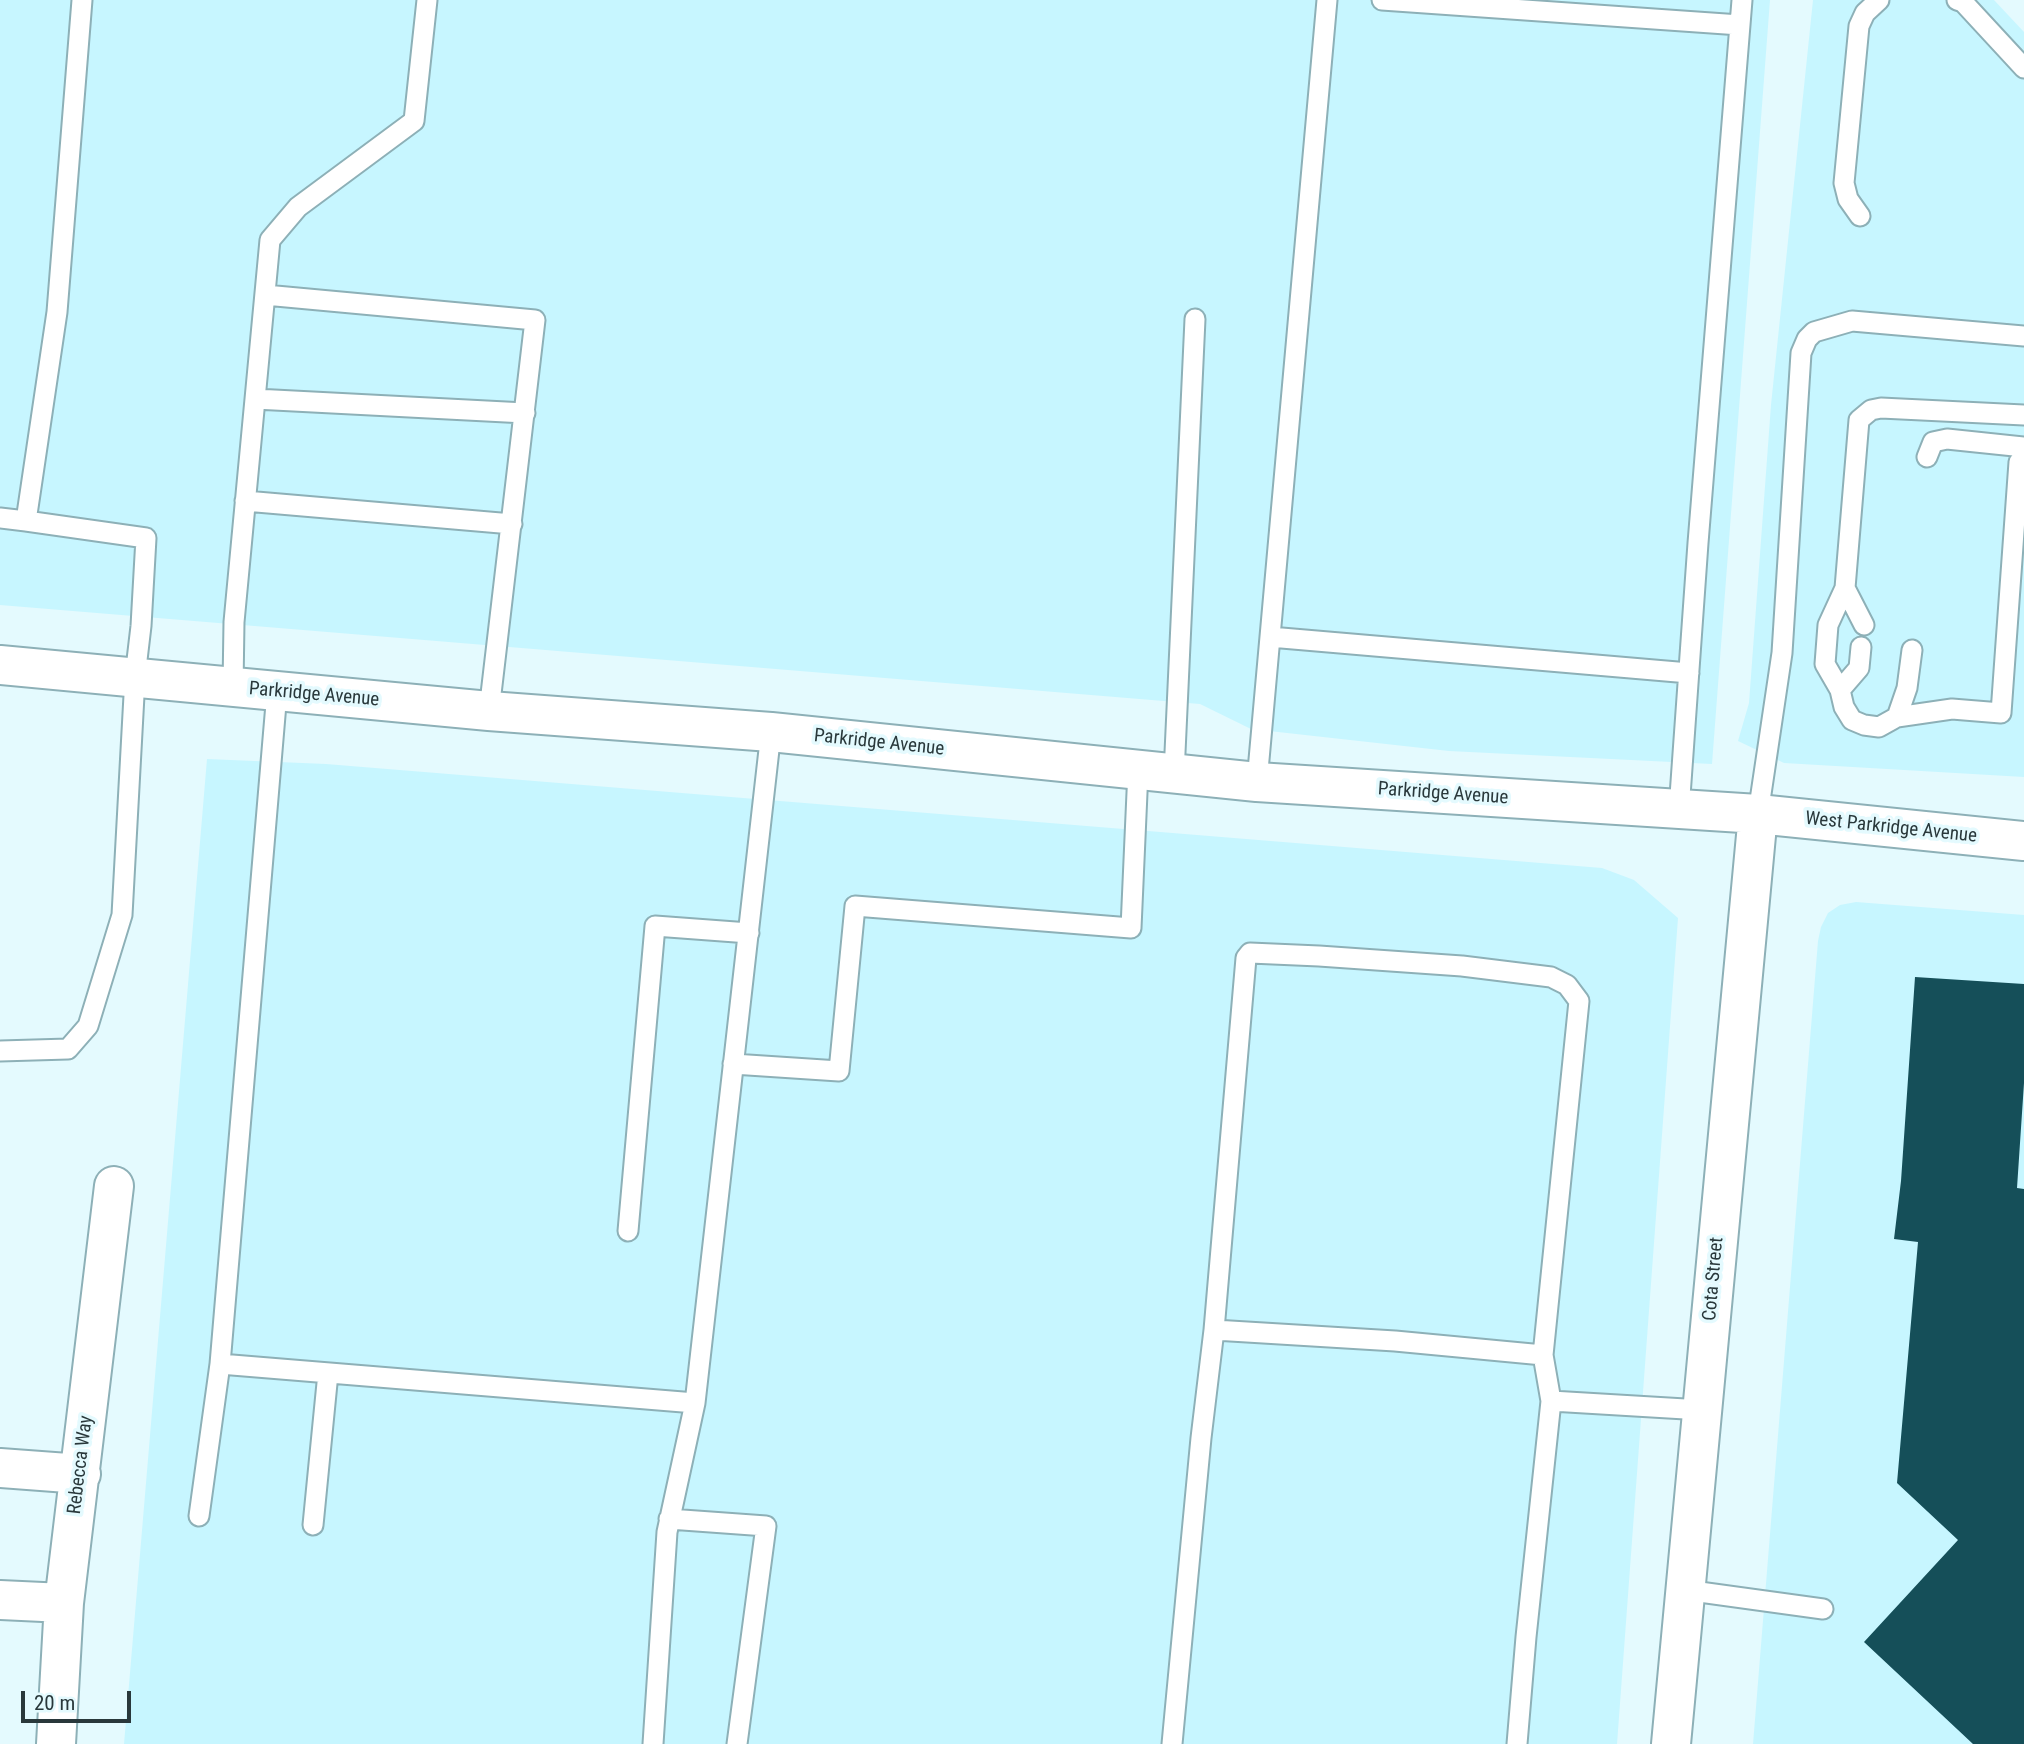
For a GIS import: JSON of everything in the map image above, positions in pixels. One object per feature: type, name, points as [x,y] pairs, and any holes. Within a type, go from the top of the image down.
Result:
[{"type":"street","name":"Parkridge Avenue","points":[[0,665],[489,711],[771,732],[1257,782],[1758,814]]},
{"type":"street","name":"West Parkridge Avenue","points":[[1758,814],[2024,841]]},
{"type":"street","name":"Cota Street","points":[[1671,1744],[1758,814]]},
{"type":"street","name":"Rebecca Way","points":[[56,1744],[64,1603],[114,1186]]},
{"type":"street","points":[[0,1468],[81,1474]]},
{"type":"street","points":[[0,1600],[64,1603]]},
{"type":"lane","points":[[26,521],[57,312],[82,0]]},
{"type":"lane","points":[[233,687],[234,622],[270,240],[298,206],[414,121],[427,0]]},
{"type":"lane","points":[[1257,782],[1327,0]]},
{"type":"lane","points":[[1382,0],[1740,24]]},
{"type":"lane","points":[[1679,810],[1742,0]]},
{"type":"lane","points":[[1860,216],[1848,199],[1844,183],[1859,26],[1864,13],[1879,0]]},
{"type":"lane","points":[[1957,0],[1963,2],[2024,68]]},
{"type":"lane","points":[[265,295],[535,320],[489,711]]},
{"type":"lane","points":[[733,1065],[839,1070],[855,906],[1131,928],[1156,772],[1195,319]]},
{"type":"lane","points":[[1758,814],[1782,653],[1801,353],[1807,339],[1814,332],[1852,321],[2024,336]]},
{"type":"lane","points":[[255,399],[524,413]]},
{"type":"lane","points":[[2024,415],[1881,408],[1871,410],[1858,420],[1845,588],[1828,625],[1825,664],[1840,690],[1844,707],[1852,720],[1879,727],[1897,716],[1952,709],[2001,713],[2019,462],[2024,457]]},
{"type":"lane","points":[[1927,457],[1933,442],[1947,439],[2024,447]]},
{"type":"lane","points":[[245,501],[512,524]]},
{"type":"lane","points":[[0,518],[146,538],[135,677],[122,915],[88,1026],[68,1049],[0,1051]]},
{"type":"lane","points":[[1845,588],[1864,625]]},
{"type":"lane","points":[[1270,637],[1689,673]]},
{"type":"lane","points":[[1840,690],[1859,667],[1861,647]]},
{"type":"lane","points":[[1897,716],[1907,688],[1912,650]]},
{"type":"lane","points":[[199,1516],[220,1364],[277,692]]},
{"type":"lane","points":[[653,1744],[667,1532],[695,1403],[771,732]]},
{"type":"lane","points":[[628,1231],[655,926],[749,933]]},
{"type":"lane","points":[[1172,1744],[1214,1330],[1246,958],[1250,953],[1462,966],[1551,977],[1567,985],[1579,1001],[1543,1355],[1551,1401],[1517,1744]]},
{"type":"lane","points":[[1214,1330],[1395,1341],[1543,1355]]},
{"type":"lane","points":[[220,1364],[695,1403]]},
{"type":"lane","points":[[313,1525],[328,1373]]},
{"type":"lane","points":[[1551,1401],[1702,1410]]},
{"type":"lane","points":[[669,1519],[766,1526],[737,1744]]},
{"type":"lane","points":[[1685,1590],[1823,1609]]},
{"type":"shaded area","points":[[0,0],[1770,0],[1712,764],[1449,751],[1251,729],[1200,704],[0,605]]},
{"type":"shaded area","points":[[1813,0],[1994,0],[2024,32],[2024,777],[1784,763],[1738,741],[1749,703],[1771,405]]},
{"type":"shaded area","points":[[207,759],[326,764],[1602,868],[1634,880],[1678,918],[1617,1744],[124,1744]]},
{"type":"shaded area","points":[[1856,902],[2024,915],[2024,1744],[1753,1744],[1818,941],[1828,913],[1840,905]]},
{"type":"building","points":[[1915,977],[2024,984],[2024,1083],[2017,1188],[2024,1189],[2024,1744],[1973,1744],[1864,1642],[1958,1540],[1897,1483],[1918,1242],[1894,1239],[1901,1181]]}]
